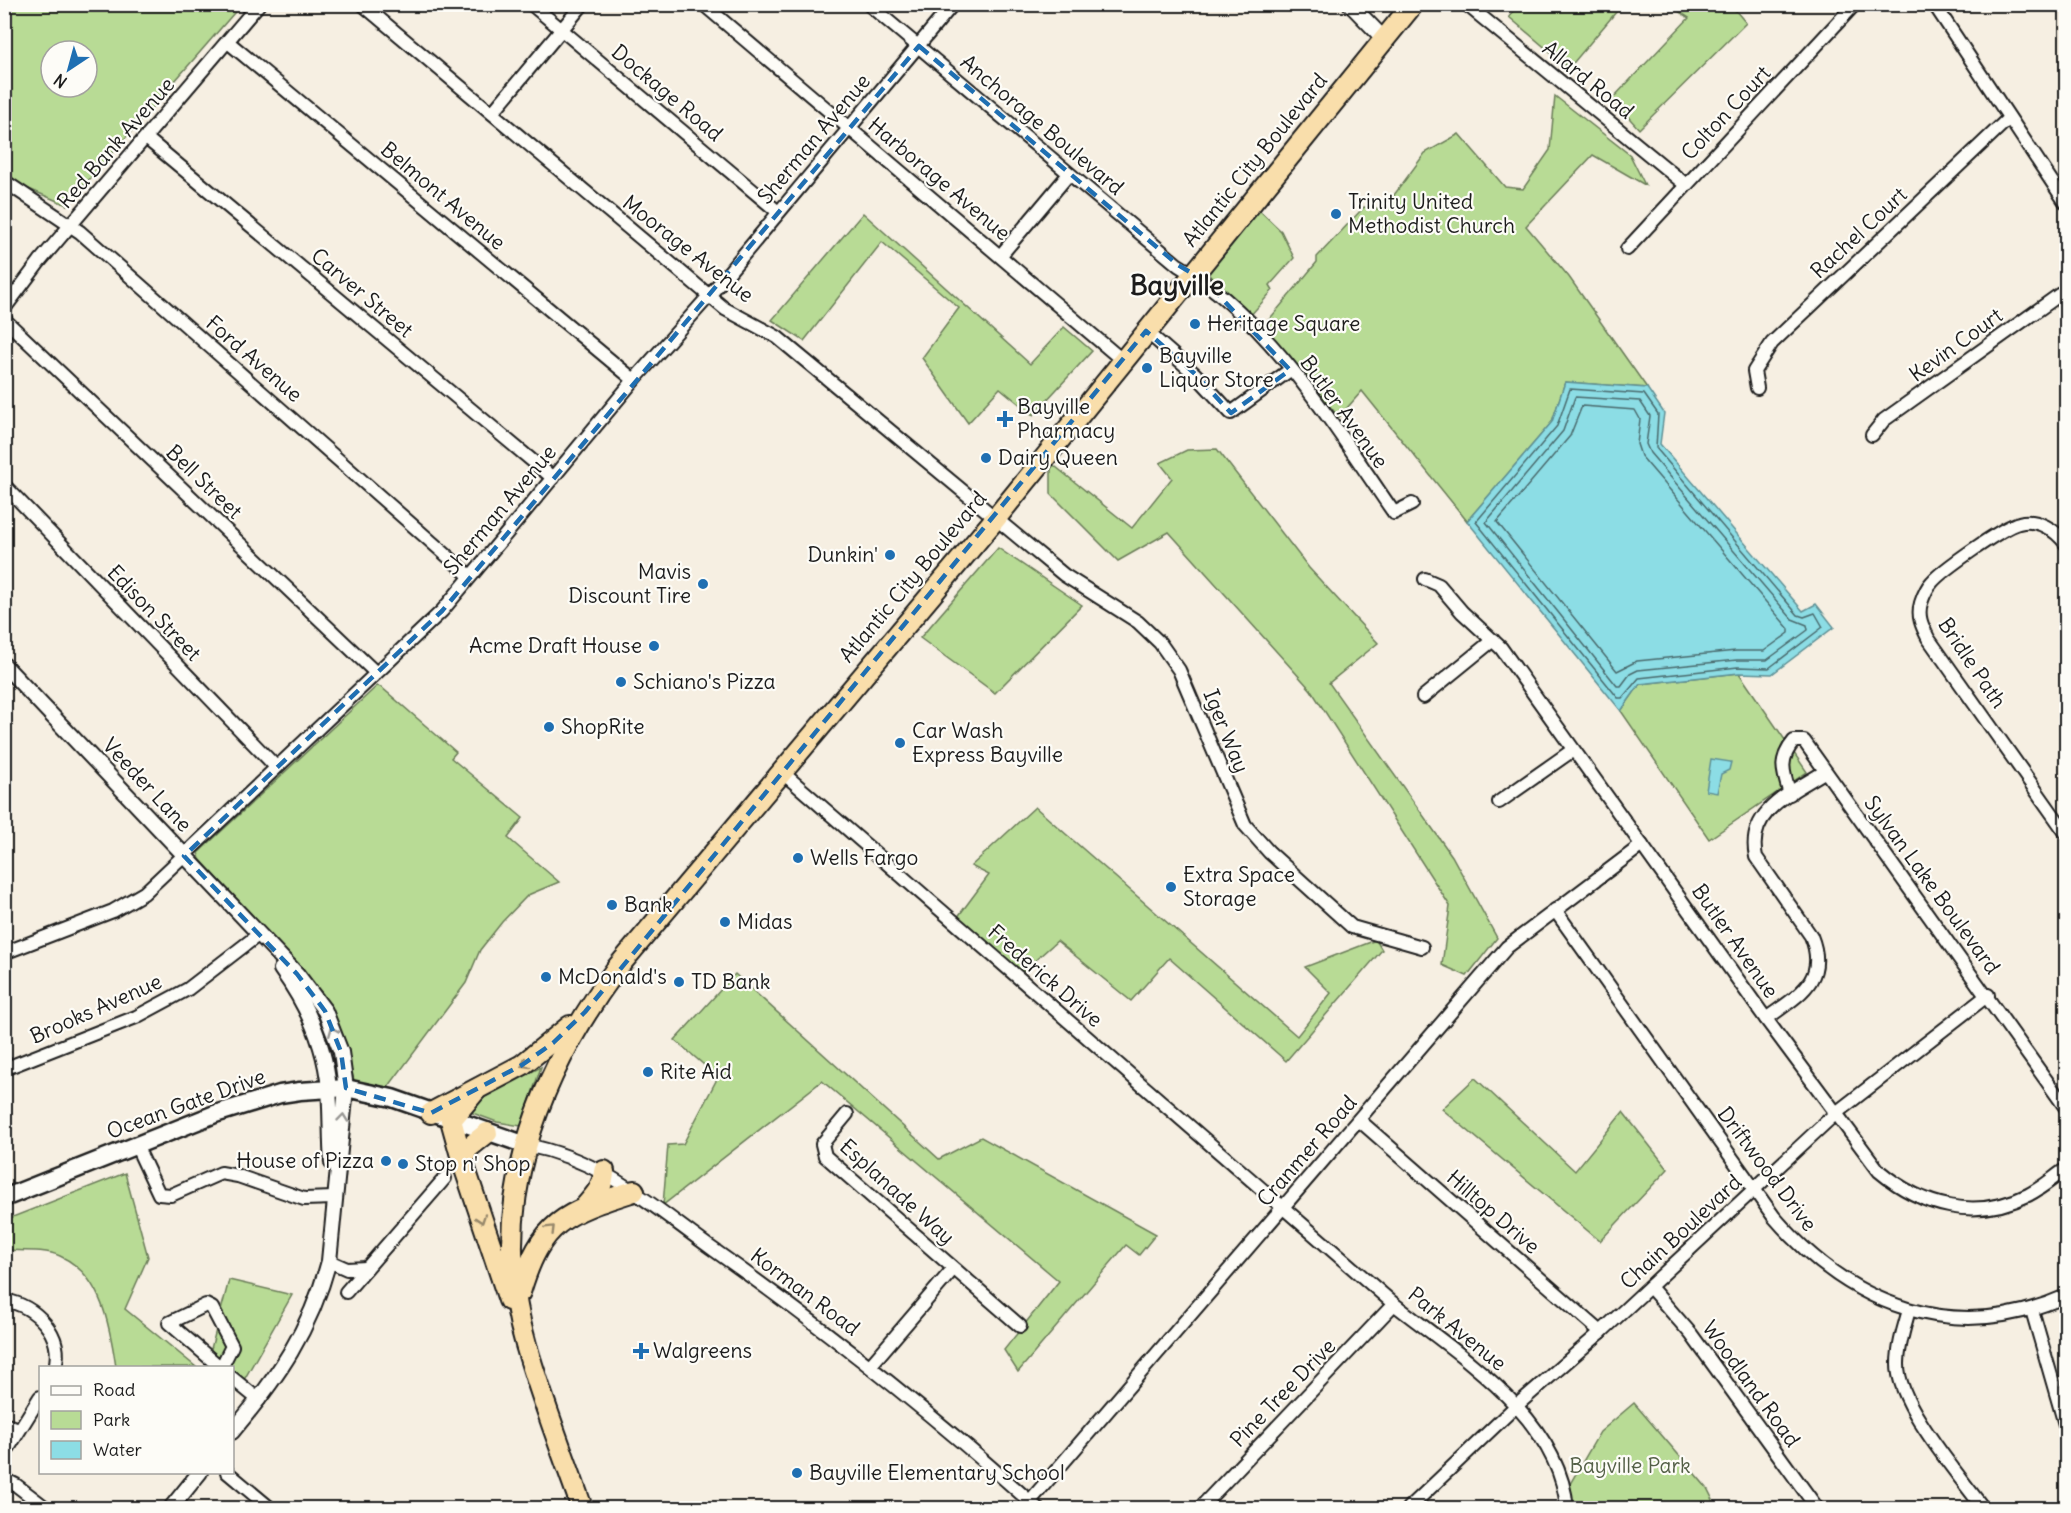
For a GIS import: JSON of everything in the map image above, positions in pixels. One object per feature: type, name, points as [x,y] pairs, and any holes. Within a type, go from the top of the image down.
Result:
[{"type":"highway","name":"Atlantic City Boulevard","points":[[585,1012],[617,968],[996,518],[1413,4]]},
{"type":"highway","points":[[431,1113],[538,1055],[585,1012]]},
{"type":"highway","points":[[525,1344],[512,1257],[514,1195],[526,1145],[555,1066],[585,1012]]},
{"type":"highway","points":[[476,1090],[451,1120],[463,1164],[582,1509]]},
{"type":"highway","points":[[463,1164],[467,1149],[487,1133]]},
{"type":"highway","points":[[585,1207],[598,1192],[604,1180],[604,1171]]},
{"type":"highway","points":[[518,1300],[530,1260],[542,1239],[558,1222],[585,1207],[634,1191]]},
{"type":"main road","name":"Ocean Gate Drive","points":[[4,1198],[136,1145],[255,1101],[280,1094],[329,1089],[346,1088],[392,1098],[526,1145]]},
{"type":"street","name":"Red Bank Avenue","points":[[4,309],[40,261],[259,4]]},
{"type":"street","name":"Moorage Avenue","points":[[362,4],[725,309],[777,337],[996,518]]},
{"type":"street","name":"Dockage Road","points":[[531,4],[777,211]]},
{"type":"street","points":[[492,113],[583,4]]},
{"type":"street","name":"Harborage Avenue","points":[[703,4],[1122,360]]},
{"type":"street","name":"Anchorage Boulevard","points":[[868,4],[1178,265],[1193,273]]},
{"type":"street","name":"Sherman Avenue","points":[[4,953],[131,902],[184,856],[442,611],[634,380],[709,296],[777,211],[953,4]]},
{"type":"street","points":[[1350,4],[1384,39]]},
{"type":"street","name":"Allard Road","points":[[1466,4],[1686,185]]},
{"type":"street","name":"Colton Court","points":[[1627,249],[1855,4]]},
{"type":"street","points":[[1934,4],[2067,203]]},
{"type":"street","name":"Belmont Avenue","points":[[228,42],[634,380]]},
{"type":"street","name":"Rachel Court","points":[[1757,388],[1754,371],[1772,343],[2009,117]]},
{"type":"street","name":"Carver Street","points":[[146,138],[553,478]]},
{"type":"street","points":[[1000,255],[1069,174]]},
{"type":"street","name":"Ford Avenue","points":[[4,180],[72,226],[470,576]]},
{"type":"street","name":"Butler Avenue","points":[[1193,273],[1205,280],[1251,326],[1290,370],[1394,513],[1412,504]]},
{"type":"street","name":"Kevin Court","points":[[1872,435],[1884,420],[2067,290]]},
{"type":"street","name":"Bell Street","points":[[4,319],[376,673]]},
{"type":"street","points":[[1146,331],[1196,374],[1231,413],[1290,370]]},
{"type":"street","name":"Edison Street","points":[[4,485],[276,767]]},
{"type":"street","name":"Iger Way","points":[[996,518],[1064,575],[1138,622],[1169,653],[1179,670],[1241,817],[1269,852],[1352,927],[1422,947]]},
{"type":"street","name":"Bridle Path","points":[[2067,544],[2053,530],[2031,522],[2018,523],[1992,537],[1932,582],[1919,612],[1928,638],[2067,833]]},
{"type":"street","name":"Butler Avenue","points":[[1425,579],[1439,585],[1462,612],[1493,640],[1766,1019],[1879,1171],[1897,1186],[1918,1198],[1964,1210],[2012,1202],[2030,1194],[2067,1169]]},
{"type":"street","points":[[1423,697],[1493,640]]},
{"type":"street","name":"Veeder Lane","points":[[4,665],[297,974],[325,1011],[341,1052],[346,1088],[335,1194]]},
{"type":"street","name":"Sylvan Lake Boulevard","points":[[1790,794],[1782,769],[1784,755],[1794,741],[1804,741],[1824,772],[1988,995],[2067,1108]]},
{"type":"street","points":[[1499,802],[1573,750]]},
{"type":"street","points":[[1766,1019],[1804,991],[1815,974],[1818,964],[1811,936],[1764,871],[1756,857],[1752,842],[1757,823],[1790,794],[1824,772]]},
{"type":"street","name":"Frederick Drive","points":[[783,773],[1283,1208]]},
{"type":"street","name":"Cranmer Road","points":[[1030,1506],[1507,947],[1642,845]]},
{"type":"street","name":"Driftwood Drive","points":[[1555,910],[1781,1226],[1816,1261],[1860,1291],[1909,1310],[1960,1318],[2032,1310],[2067,1296]]},
{"type":"street","name":"Veeder Lane","points":[[258,935],[292,984],[315,1026],[324,1058],[329,1089],[330,1144],[335,1194]]},
{"type":"street","name":"Brooks Avenue","points":[[4,1070],[136,1017],[188,989],[258,935]]},
{"type":"street","name":"Chain Boulevard","points":[[1409,1509],[1515,1406],[1601,1332],[1836,1113],[1988,995]]},
{"type":"street","name":"Esplanade Way","points":[[847,1114],[822,1144],[825,1156],[1020,1326]]},
{"type":"street","name":"Hilltop Drive","points":[[1359,1120],[1601,1332]]},
{"type":"street","points":[[136,1145],[159,1194],[171,1195],[221,1173],[238,1176],[303,1199],[335,1194],[329,1261],[310,1316],[294,1350],[259,1400],[234,1430]]},
{"type":"street","name":"Korman Road","points":[[526,1145],[570,1157],[604,1171],[634,1191],[809,1317],[870,1366],[1030,1506]]},
{"type":"street","points":[[346,1292],[445,1178]]},
{"type":"street","name":"Park Avenue","points":[[1283,1208],[1394,1304],[1487,1377],[1515,1406],[1543,1441],[1558,1470],[1567,1509]]},
{"type":"street","points":[[329,1261],[347,1269],[366,1268]]},
{"type":"street","name":"Esplanade Way","points":[[870,1366],[953,1269]]},
{"type":"street","name":"Woodland Road","points":[[1650,1287],[1691,1334],[1816,1509]]},
{"type":"street","points":[[4,1300],[27,1308],[47,1325],[54,1339],[58,1357],[56,1366]]},
{"type":"street","name":"Pine Tree Drive","points":[[1200,1509],[1394,1304]]},
{"type":"street","points":[[219,1366],[169,1323],[206,1305],[212,1308],[232,1346],[222,1366]]},
{"type":"street","points":[[1909,1310],[1898,1365],[1901,1385],[1911,1408],[1983,1509]]},
{"type":"street","points":[[2032,1310],[2067,1428]]},
{"type":"street","points":[[234,1380],[259,1400]]},
{"type":"street","points":[[4,1455],[39,1399]]},
{"type":"street","points":[[4,1424],[20,1429]]},
{"type":"street","points":[[171,1509],[199,1474]]},
{"type":"street","points":[[228,1474],[270,1509]]},
{"type":"street","points":[[4,1479],[16,1485],[46,1509]]},
{"type":"highlighted area","points":[[919,46],[1178,265],[1205,281],[1290,370],[1231,413],[1195,374],[1146,331],[585,1012],[553,1043],[522,1065],[431,1113],[346,1088],[341,1052],[325,1011],[297,974],[184,856],[442,611]]},
{"type":"green space","points":[[4,5],[241,5],[67,205],[5,179]]},
{"type":"green space","points":[[1518,5],[1622,5],[1569,68],[1509,17]]},
{"type":"green space","points":[[1669,5],[1731,5],[1746,23],[1639,129],[1612,99],[1689,18]]},
{"type":"green space","points":[[1555,96],[1630,155],[1645,185],[1593,155],[1526,226],[1569,277],[1647,388],[1565,382],[1552,422],[1467,521],[1362,391],[1339,417],[1262,328],[1317,262],[1317,257],[1364,207],[1383,210],[1425,153],[1459,134],[1505,187],[1523,189],[1550,150]]},
{"type":"green space","points":[[1257,208],[1281,231],[1294,258],[1270,285],[1273,290],[1250,316],[1207,273]]},
{"type":"green space","points":[[863,213],[1030,364],[1064,327],[1092,351],[1033,415],[1000,388],[968,423],[922,358],[959,308],[882,242],[804,341],[772,320]]},
{"type":"green space","points":[[1217,449],[1309,568],[1378,643],[1329,683],[1452,856],[1497,938],[1467,976],[1442,965],[1450,906],[1311,690],[1169,532],[1118,561],[1051,494],[1051,463],[1132,528],[1172,478],[1160,463],[1187,450]]},
{"type":"green space","points":[[998,548],[1082,605],[995,693],[920,638]]},
{"type":"green space","points":[[1739,673],[1807,772],[1709,839],[1621,711],[1640,684]]},
{"type":"green space","points":[[377,686],[456,752],[451,758],[523,818],[508,838],[559,882],[528,895],[502,922],[480,950],[466,983],[386,1090],[359,1085],[354,1080],[339,1025],[323,994],[200,859],[198,853]]},
{"type":"green space","points":[[1035,807],[1297,1036],[1331,993],[1305,967],[1376,940],[1382,950],[1286,1061],[1169,958],[1131,1001],[1057,941],[1021,973],[957,918],[989,875],[971,866]]},
{"type":"green space","points":[[735,974],[939,1159],[981,1137],[1156,1234],[1139,1255],[1126,1245],[1018,1372],[1004,1350],[1059,1281],[822,1081],[663,1205],[668,1145],[683,1144],[718,1077],[675,1040]]},
{"type":"green space","points":[[541,1067],[521,1126],[497,1122],[467,1111],[476,1100]]},
{"type":"green space","points":[[1475,1078],[1575,1171],[1623,1112],[1668,1169],[1600,1241],[1442,1109]]},
{"type":"green space","points":[[125,1173],[148,1257],[125,1309],[195,1366],[116,1366],[107,1319],[95,1289],[86,1276],[74,1265],[54,1254],[40,1251],[5,1250],[5,1220]]},
{"type":"green space","points":[[229,1280],[292,1295],[245,1378],[234,1393],[234,1366],[207,1366]]},
{"type":"green space","name":"Bayville Park","points":[[1634,1403],[1707,1488],[1717,1508],[1573,1508],[1570,1484],[1600,1432]]},
{"type":"water","points":[[1565,382],[1647,388],[1664,413],[1660,444],[1803,611],[1816,604],[1834,627],[1772,674],[1739,673],[1640,684],[1621,711],[1467,521],[1552,422]]},
{"type":"water","points":[[1711,759],[1731,762],[1729,770],[1721,774],[1717,793],[1706,791]]},
{"type":"place","name":"Trinity United Methodist Church","points":[[1336,214]]},
{"type":"place","name":"Heritage Square","points":[[1195,324]]},
{"type":"place","name":"Bayville Liquor Store","points":[[1147,368]]},
{"type":"place","name":"Bayville Pharmacy","points":[[1005,419]]},
{"type":"place","name":"Dairy Queen","points":[[986,458]]},
{"type":"place","name":"Dunkin'","points":[[890,555]]},
{"type":"place","name":"Mavis Discount Tire","points":[[703,584]]},
{"type":"place","name":"Acme Draft House","points":[[654,646]]},
{"type":"place","name":"Schiano's Pizza","points":[[621,682]]},
{"type":"place","name":"ShopRite","points":[[549,727]]},
{"type":"place","name":"Car Wash Express Bayville","points":[[900,743]]},
{"type":"place","name":"Wells Fargo","points":[[798,858]]},
{"type":"place","name":"Extra Space Storage","points":[[1171,887]]},
{"type":"place","name":"Bank","points":[[612,905]]},
{"type":"place","name":"Midas","points":[[725,922]]},
{"type":"place","name":"McDonald's","points":[[546,977]]},
{"type":"place","name":"TD Bank","points":[[679,982]]},
{"type":"place","name":"Rite Aid","points":[[648,1072]]},
{"type":"place","name":"House of Pizza","points":[[386,1161]]},
{"type":"place","name":"Stop n' Shop","points":[[403,1164]]},
{"type":"place","name":"Walgreens","points":[[641,1351]]},
{"type":"place","name":"Bayville Elementary School","points":[[797,1473]]},
{"type":"district","name":"Bayville","points":[[1177,286]]}]
